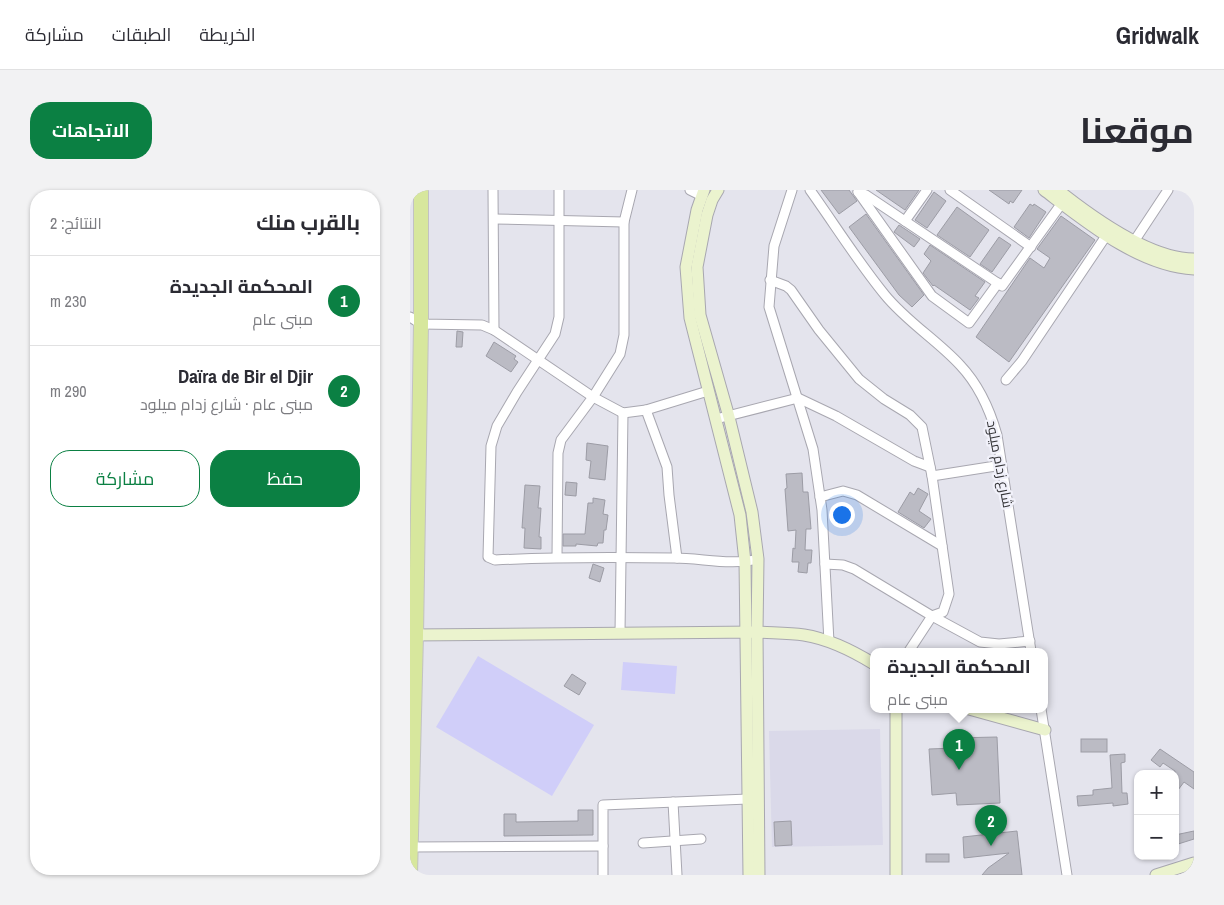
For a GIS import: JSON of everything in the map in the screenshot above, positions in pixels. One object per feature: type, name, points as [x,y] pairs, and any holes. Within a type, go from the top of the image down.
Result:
[{"type":"main road","points":[[410,875],[415,321],[420,190]]},
{"type":"main road","points":[[718,190],[707,215],[697,267],[700,315],[729,417],[752,512],[758,559],[751,632],[748,799],[749,875]]},
{"type":"main road","points":[[1044,190],[1156,261],[1194,269]]},
{"type":"main road","points":[[1058,190],[1110,231]]},
{"type":"main road","points":[[703,193],[696,210],[686,267],[690,318],[740,515],[751,632],[760,875]]},
{"type":"main road","points":[[1132,245],[1194,259]]},
{"type":"main road","points":[[413,635],[751,632],[804,635],[829,642],[858,654],[870,662]]},
{"type":"main road","points":[[896,713],[896,875]]},
{"type":"main road","points":[[983,713],[1045,730]]},
{"type":"main road","points":[[1156,875],[1194,863]]},
{"type":"street","points":[[493,190],[494,330]]},
{"type":"street","points":[[559,190],[559,317],[555,334],[497,426],[491,446],[488,557],[494,560],[620,557],[745,562],[758,559]]},
{"type":"street","points":[[557,557],[558,453],[561,440],[593,398],[620,354],[624,335],[624,222],[632,190]]},
{"type":"street","points":[[690,190],[703,193]]},
{"type":"street","points":[[792,190],[774,246],[769,307],[813,449],[820,497],[829,642]]},
{"type":"street","name":"شارع زدام ميلود","points":[[810,190],[886,297],[953,357],[967,373],[992,417],[997,435],[1031,648]]},
{"type":"street","points":[[905,221],[927,190]]},
{"type":"street","points":[[950,190],[1032,247]]},
{"type":"street","points":[[1132,245],[1168,190]]},
{"type":"street","points":[[858,191],[1002,286],[1062,203]]},
{"type":"street","points":[[858,191],[932,296],[969,323],[998,283]]},
{"type":"street","points":[[494,219],[624,222]]},
{"type":"street","points":[[1006,380],[1022,361],[1110,231]]},
{"type":"street","points":[[770,280],[791,290],[819,330],[859,379],[884,399],[910,415],[918,422],[923,433],[931,471],[949,594],[943,612],[932,616],[911,648]]},
{"type":"street","points":[[415,321],[482,325],[494,330],[539,359],[593,398],[623,413],[646,410],[708,390]]},
{"type":"street","points":[[716,420],[798,398],[836,416],[931,471],[1002,465]]},
{"type":"street","points":[[646,410],[667,467],[677,558]]},
{"type":"street","points":[[620,633],[623,413]]},
{"type":"street","points":[[820,497],[844,491],[857,494],[942,546]]},
{"type":"street","points":[[825,564],[843,565],[854,569],[932,616],[980,642],[999,644],[1030,641]]},
{"type":"street","points":[[1042,713],[1067,875]]},
{"type":"street","points":[[603,875],[603,805],[748,799]]},
{"type":"street","points":[[673,802],[677,875]]},
{"type":"street","points":[[643,843],[700,839]]},
{"type":"street","points":[[410,847],[602,846]]},
{"type":"shaded area","points":[[478,656],[594,725],[552,796],[436,727]]},
{"type":"shaded area","points":[[623,662],[677,666],[675,694],[621,690]]},
{"type":"shaded area","points":[[880,729],[883,845],[772,847],[769,731]]},
{"type":"building","points":[[821,190],[849,190],[857,201],[839,214]]},
{"type":"building","points":[[876,190],[919,190],[905,210]]},
{"type":"building","points":[[989,190],[1022,190],[1013,203],[1010,201],[1009,204]]},
{"type":"building","points":[[934,192],[946,201],[927,228],[915,220]]},
{"type":"building","points":[[1030,204],[1033,206],[1034,204],[1046,212],[1029,238],[1014,227]]},
{"type":"building","points":[[957,207],[989,230],[970,257],[937,235]]},
{"type":"building","points":[[866,214],[924,295],[912,307],[899,295],[849,227]]},
{"type":"building","points":[[1061,216],[1095,240],[1009,362],[976,337],[1030,258],[1044,268],[1050,258],[1037,249]]},
{"type":"building","points":[[899,225],[920,239],[914,247],[894,232]]},
{"type":"building","points":[[999,237],[1011,245],[992,272],[980,264]]},
{"type":"building","points":[[930,245],[985,282],[975,296],[979,298],[970,310],[933,286],[923,273],[931,261],[924,254]]},
{"type":"building","points":[[457,331],[463,332],[462,347],[456,347]]},
{"type":"building","points":[[494,342],[516,356],[514,359],[518,362],[511,372],[486,356]]},
{"type":"building","points":[[587,443],[608,446],[605,480],[589,478],[591,461],[586,460]]},
{"type":"building","points":[[802,473],[803,492],[808,492],[811,529],[806,529],[805,550],[812,550],[811,563],[808,563],[807,573],[798,572],[799,562],[792,562],[796,530],[788,531],[785,489],[787,488],[786,474]]},
{"type":"building","points":[[566,482],[577,483],[576,496],[565,495]]},
{"type":"building","points":[[525,485],[540,486],[538,508],[541,508],[539,537],[541,537],[541,549],[524,548],[525,528],[522,528]]},
{"type":"building","points":[[918,488],[928,494],[919,511],[931,519],[924,528],[898,512],[910,492],[914,495]]},
{"type":"building","points":[[593,498],[605,500],[603,514],[608,515],[603,543],[598,543],[597,546],[576,544],[576,546],[563,546],[563,534],[585,534],[588,503],[593,503]]},
{"type":"building","points":[[593,564],[604,568],[600,582],[589,578]]},
{"type":"building","points":[[572,674],[586,683],[579,695],[564,686]]},
{"type":"building","points":[[997,737],[1000,803],[957,805],[956,793],[932,795],[929,749],[954,748],[953,738]]},
{"type":"building","points":[[1081,739],[1107,739],[1107,752],[1081,752]]},
{"type":"building","points":[[1160,749],[1194,772],[1194,789],[1184,782],[1179,789],[1179,770],[1174,770],[1163,763],[1160,767],[1151,760]]},
{"type":"building","points":[[1125,754],[1125,762],[1121,763],[1122,793],[1127,793],[1128,804],[1113,806],[1113,803],[1078,806],[1077,796],[1093,795],[1093,790],[1112,788],[1110,755]]},
{"type":"building","points":[[578,810],[593,810],[593,835],[504,836],[504,814],[516,814],[516,822],[578,821]]},
{"type":"building","points":[[791,821],[792,845],[775,846],[774,822]]},
{"type":"building","points":[[1017,831],[1022,875],[982,875],[988,868],[1009,853],[964,858],[963,837]]},
{"type":"building","points":[[1194,831],[1194,839],[1179,844],[1179,834]]},
{"type":"building","points":[[926,854],[949,854],[949,862],[926,862]]},
{"type":"place","name":"المحكمة الجديدة","points":[[959,770]]},
{"type":"place","name":"Daïra de Bir el Djir","points":[[991,846]]}]
